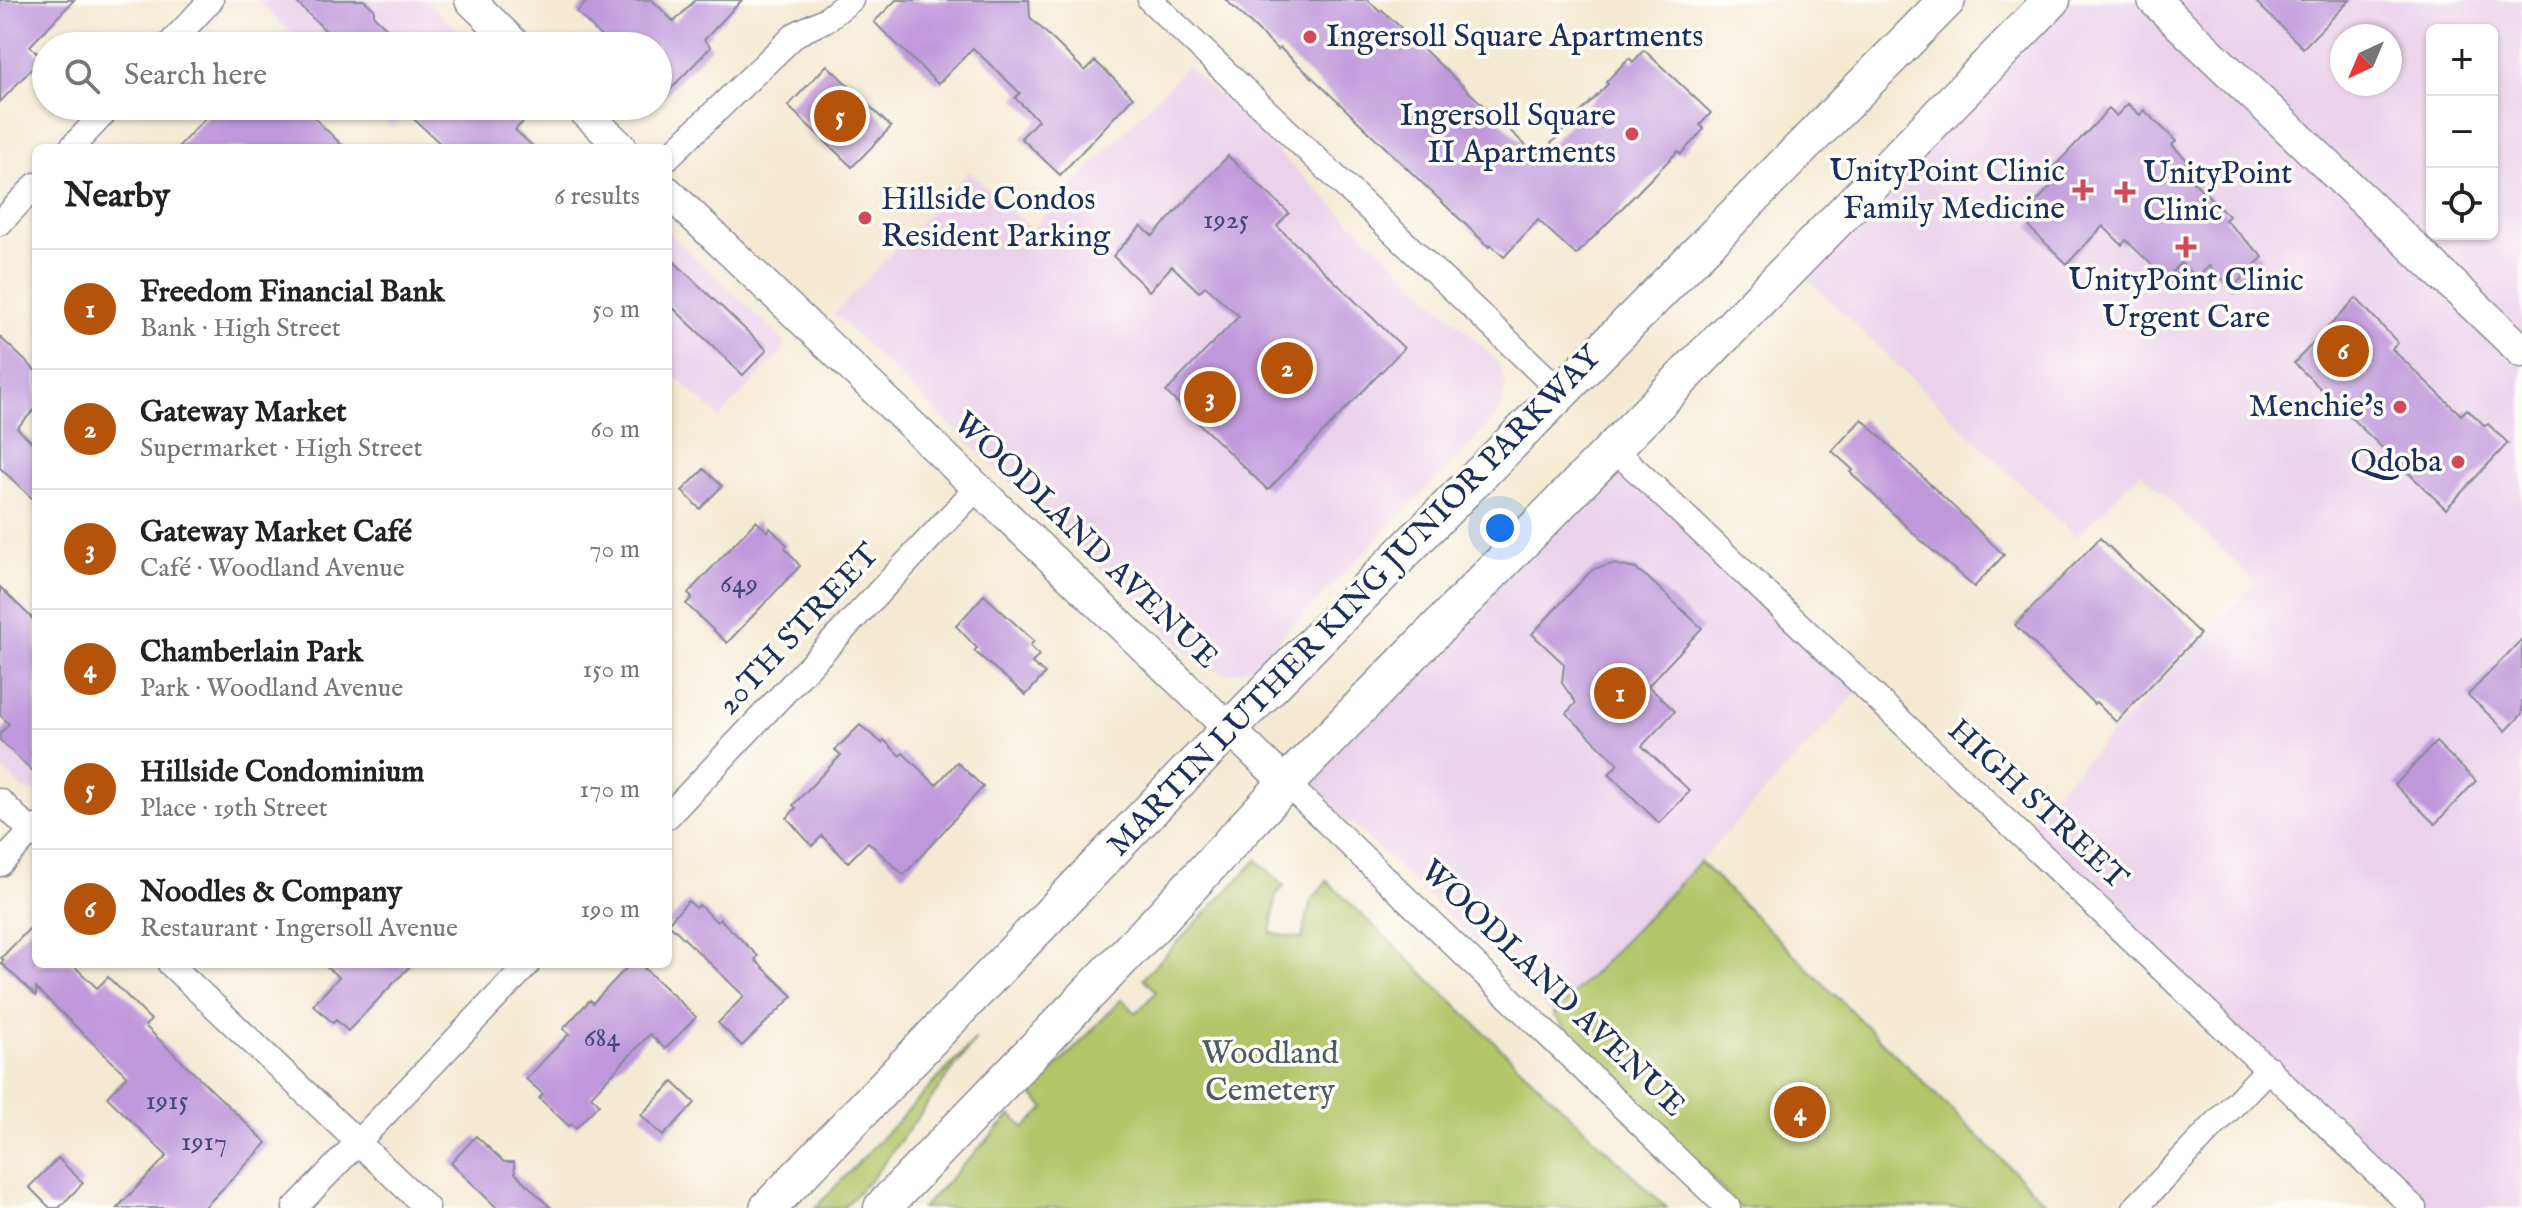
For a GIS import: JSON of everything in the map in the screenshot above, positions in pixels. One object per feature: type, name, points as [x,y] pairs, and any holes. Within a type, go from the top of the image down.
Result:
[{"type":"main road","name":"MARTIN LUTHER KING JUNIOR PARKWAY","points":[[768,1208],[1229,729],[1947,0]]},
{"type":"main road","points":[[882,1208],[1147,933],[1286,783],[2052,0]]},
{"type":"main road","points":[[2154,0],[2522,351]]},
{"type":"street","points":[[181,32],[211,0]]},
{"type":"street","points":[[470,0],[503,32]]},
{"type":"street","points":[[672,153],[796,34],[827,19],[851,0]]},
{"type":"street","points":[[1150,0],[1561,392]]},
{"type":"street","points":[[75,144],[98,120]]},
{"type":"street","points":[[593,120],[618,144]]},
{"type":"street","points":[[0,223],[32,189]]},
{"type":"street","name":"WOODLAND AVENUE","points":[[672,196],[1728,1208]]},
{"type":"street","name":"HIGH STREET","points":[[1614,449],[2414,1208]]},
{"type":"street","name":"20TH STREET","points":[[672,812],[977,488]]},
{"type":"street","points":[[0,801],[32,829]]},
{"type":"street","points":[[0,864],[32,835]]},
{"type":"street","points":[[174,968],[427,1208]]},
{"type":"street","points":[[295,1208],[524,968]]},
{"type":"street","points":[[2135,1208],[2269,1068]]},
{"type":"shaded area","points":[[257,0],[426,0],[460,32],[290,32]]},
{"type":"shaded area","points":[[2052,0],[2522,0],[2522,1208],[2414,1208],[2018,831],[2256,583],[2141,472],[2076,537],[1793,265]]},
{"type":"shaded area","points":[[1187,66],[1492,356],[1499,364],[1506,385],[1502,408],[1496,418],[1254,665],[1227,673],[1199,663],[834,314],[969,171],[1031,230]]},
{"type":"shaded area","points":[[384,120],[401,120],[393,129]]},
{"type":"shaded area","points":[[672,236],[785,342],[782,352],[719,418],[672,374]]},
{"type":"shaded area","points":[[1614,449],[1864,685],[1553,1015],[1352,824],[1286,783]]},
{"type":"shaded area","points":[[32,696],[32,790],[23,789],[0,767],[0,730]]},
{"type":"green space","name":"Woodland Cemetery","points":[[1257,860],[1284,886],[1276,895],[1271,933],[1302,939],[1310,903],[1327,881],[1667,1208],[922,1208],[1011,1115],[1025,1128],[1045,1108],[1031,1094],[1122,999],[1136,1013],[1156,992],[1143,978]]},
{"type":"green space","points":[[1700,862],[2051,1208],[1740,1208],[1553,1015]]},
{"type":"green space","points":[[976,1039],[877,1172],[843,1208],[815,1208]]},
{"type":"building","points":[[0,0],[74,0],[43,32],[32,32],[32,68],[0,102]]},
{"type":"building","points":[[294,0],[364,0],[374,9],[374,16],[391,32],[323,32],[325,30]]},
{"type":"building","points":[[588,0],[652,0],[674,22],[695,0],[742,0],[704,40],[711,47],[672,87],[672,32],[596,32],[577,12]]},
{"type":"building","points":[[896,0],[1029,0],[1030,17],[1085,71],[1095,61],[1133,97],[1060,175],[1021,138],[1038,120],[1015,98],[1020,93],[973,48],[938,84],[874,22]]},
{"type":"building","name":"Ingersoll Square II Apartments","points":[[1226,0],[1368,0],[1538,157],[1629,58],[1633,62],[1644,50],[1711,113],[1700,125],[1704,129],[1681,154],[1678,151],[1576,255],[1538,220],[1504,257],[1491,245],[1489,247],[1315,80],[1280,48],[1278,50]]},
{"type":"building","points":[[2254,0],[2350,0],[2303,48]]},
{"type":"building","points":[[827,65],[891,127],[852,167],[788,106]]},
{"type":"building","name":"UnityPoint Clinic","points":[[2128,104],[2140,115],[2144,110],[2176,141],[2172,145],[2187,160],[2179,168],[2229,216],[2225,220],[2263,257],[2232,288],[2209,266],[2197,278],[2181,263],[2166,279],[2126,240],[2122,245],[2103,226],[2067,264],[2029,227],[2044,212],[2035,203],[2055,182],[2047,174],[2109,109],[2116,116]]},
{"type":"building","points":[[204,120],[316,120],[341,144],[181,144]]},
{"type":"building","points":[[415,120],[525,120],[515,130],[531,144],[441,144]]},
{"type":"building","points":[[1228,156],[1289,213],[1277,226],[1404,348],[1268,490],[1166,392],[1239,316],[1205,286],[1199,292],[1172,266],[1149,291],[1113,256],[1141,226],[1153,236]]},
{"type":"building","points":[[672,260],[767,350],[743,375],[672,307]]},
{"type":"building","points":[[2356,298],[2398,343],[2392,349],[2461,415],[2467,409],[2508,443],[2446,509],[2294,363]]},
{"type":"building","points":[[0,337],[32,367],[32,412],[17,428],[32,442],[32,498],[0,468]]},
{"type":"building","points":[[1862,419],[2004,555],[1974,587],[1915,535],[1832,451]]},
{"type":"building","points":[[704,469],[722,486],[700,509],[682,491]]},
{"type":"building","points":[[756,521],[768,532],[770,528],[787,545],[785,548],[800,566],[727,643],[686,604],[692,597],[688,593]]},
{"type":"building","points":[[2100,538],[2200,634],[2116,722],[2015,625]]},
{"type":"building","points":[[1613,564],[1636,569],[1702,628],[1648,686],[1675,711],[1642,746],[1690,791],[1659,823],[1609,774],[1618,764],[1566,713],[1576,703],[1562,683],[1564,664],[1532,634],[1594,569]]},
{"type":"building","points":[[0,587],[32,618],[32,770],[0,740],[0,734],[9,724],[0,715]]},
{"type":"building","points":[[984,595],[1034,641],[1030,646],[1039,655],[1032,663],[1045,674],[1026,695],[974,651],[977,648],[956,626]]},
{"type":"building","points":[[2522,639],[2522,714],[2506,731],[2468,695]]},
{"type":"building","points":[[860,725],[882,743],[884,740],[900,756],[903,753],[936,785],[957,762],[983,787],[904,875],[868,842],[848,862],[822,836],[812,846],[787,818],[796,808],[793,805],[841,755],[835,750]]},
{"type":"building","points":[[2436,742],[2476,781],[2435,824],[2395,785]]},
{"type":"building","points":[[688,901],[696,908],[699,905],[717,922],[720,919],[758,956],[755,960],[793,996],[742,1046],[718,1023],[744,996],[672,927],[672,919]]},
{"type":"building","points":[[32,926],[32,968],[76,968],[97,988],[108,977],[151,1020],[145,1026],[267,1143],[204,1208],[117,1208],[167,1156],[107,1097],[127,1076],[36,988],[36,996],[1,963],[4,960],[1,958]]},
{"type":"building","points":[[327,968],[408,968],[348,1031],[336,1020],[333,1023],[313,1005],[339,977]]},
{"type":"building","points":[[626,968],[644,968],[696,1017],[665,1049],[650,1034],[591,1096],[599,1104],[576,1128],[572,1124],[569,1126],[539,1098],[543,1094],[526,1079],[569,1034],[563,1029],[590,1000],[593,1003]]},
{"type":"building","points":[[673,1082],[695,1103],[663,1136],[641,1115]]},
{"type":"building","points":[[1811,1104],[1824,1118],[1820,1137],[1802,1141],[1789,1128],[1791,1109]]},
{"type":"building","points":[[476,1136],[504,1162],[514,1162],[515,1173],[551,1208],[497,1208],[451,1163]]},
{"type":"building","points":[[58,1158],[83,1183],[59,1208],[50,1208],[29,1187]]},
{"type":"place","name":"Ingersoll Square Apartments","points":[[1310,37]]},
{"type":"place","name":"Hillside Condominium","points":[[840,116]]},
{"type":"place","name":"Ingersoll Square II Apartments","points":[[1632,134]]},
{"type":"place","name":"UnityPoint Clinic Family Medicine","points":[[2083,190]]},
{"type":"place","name":"UnityPoint Clinic","points":[[2125,192]]},
{"type":"place","name":"Hillside Condos Resident Parking","points":[[865,218]]},
{"type":"place","name":"UnityPoint Clinic Urgent Care","points":[[2186,247]]},
{"type":"place","name":"Noodles & Company","points":[[2343,351]]},
{"type":"place","name":"Gateway Market","points":[[1287,368]]},
{"type":"place","name":"Gateway Market Café","points":[[1210,397]]},
{"type":"place","name":"Menchie's","points":[[2400,407]]},
{"type":"place","name":"Qdoba","points":[[2458,462]]},
{"type":"place","name":"Freedom Financial Bank","points":[[1620,693]]},
{"type":"place","name":"Chamberlain Park","points":[[1800,1112]]}]
